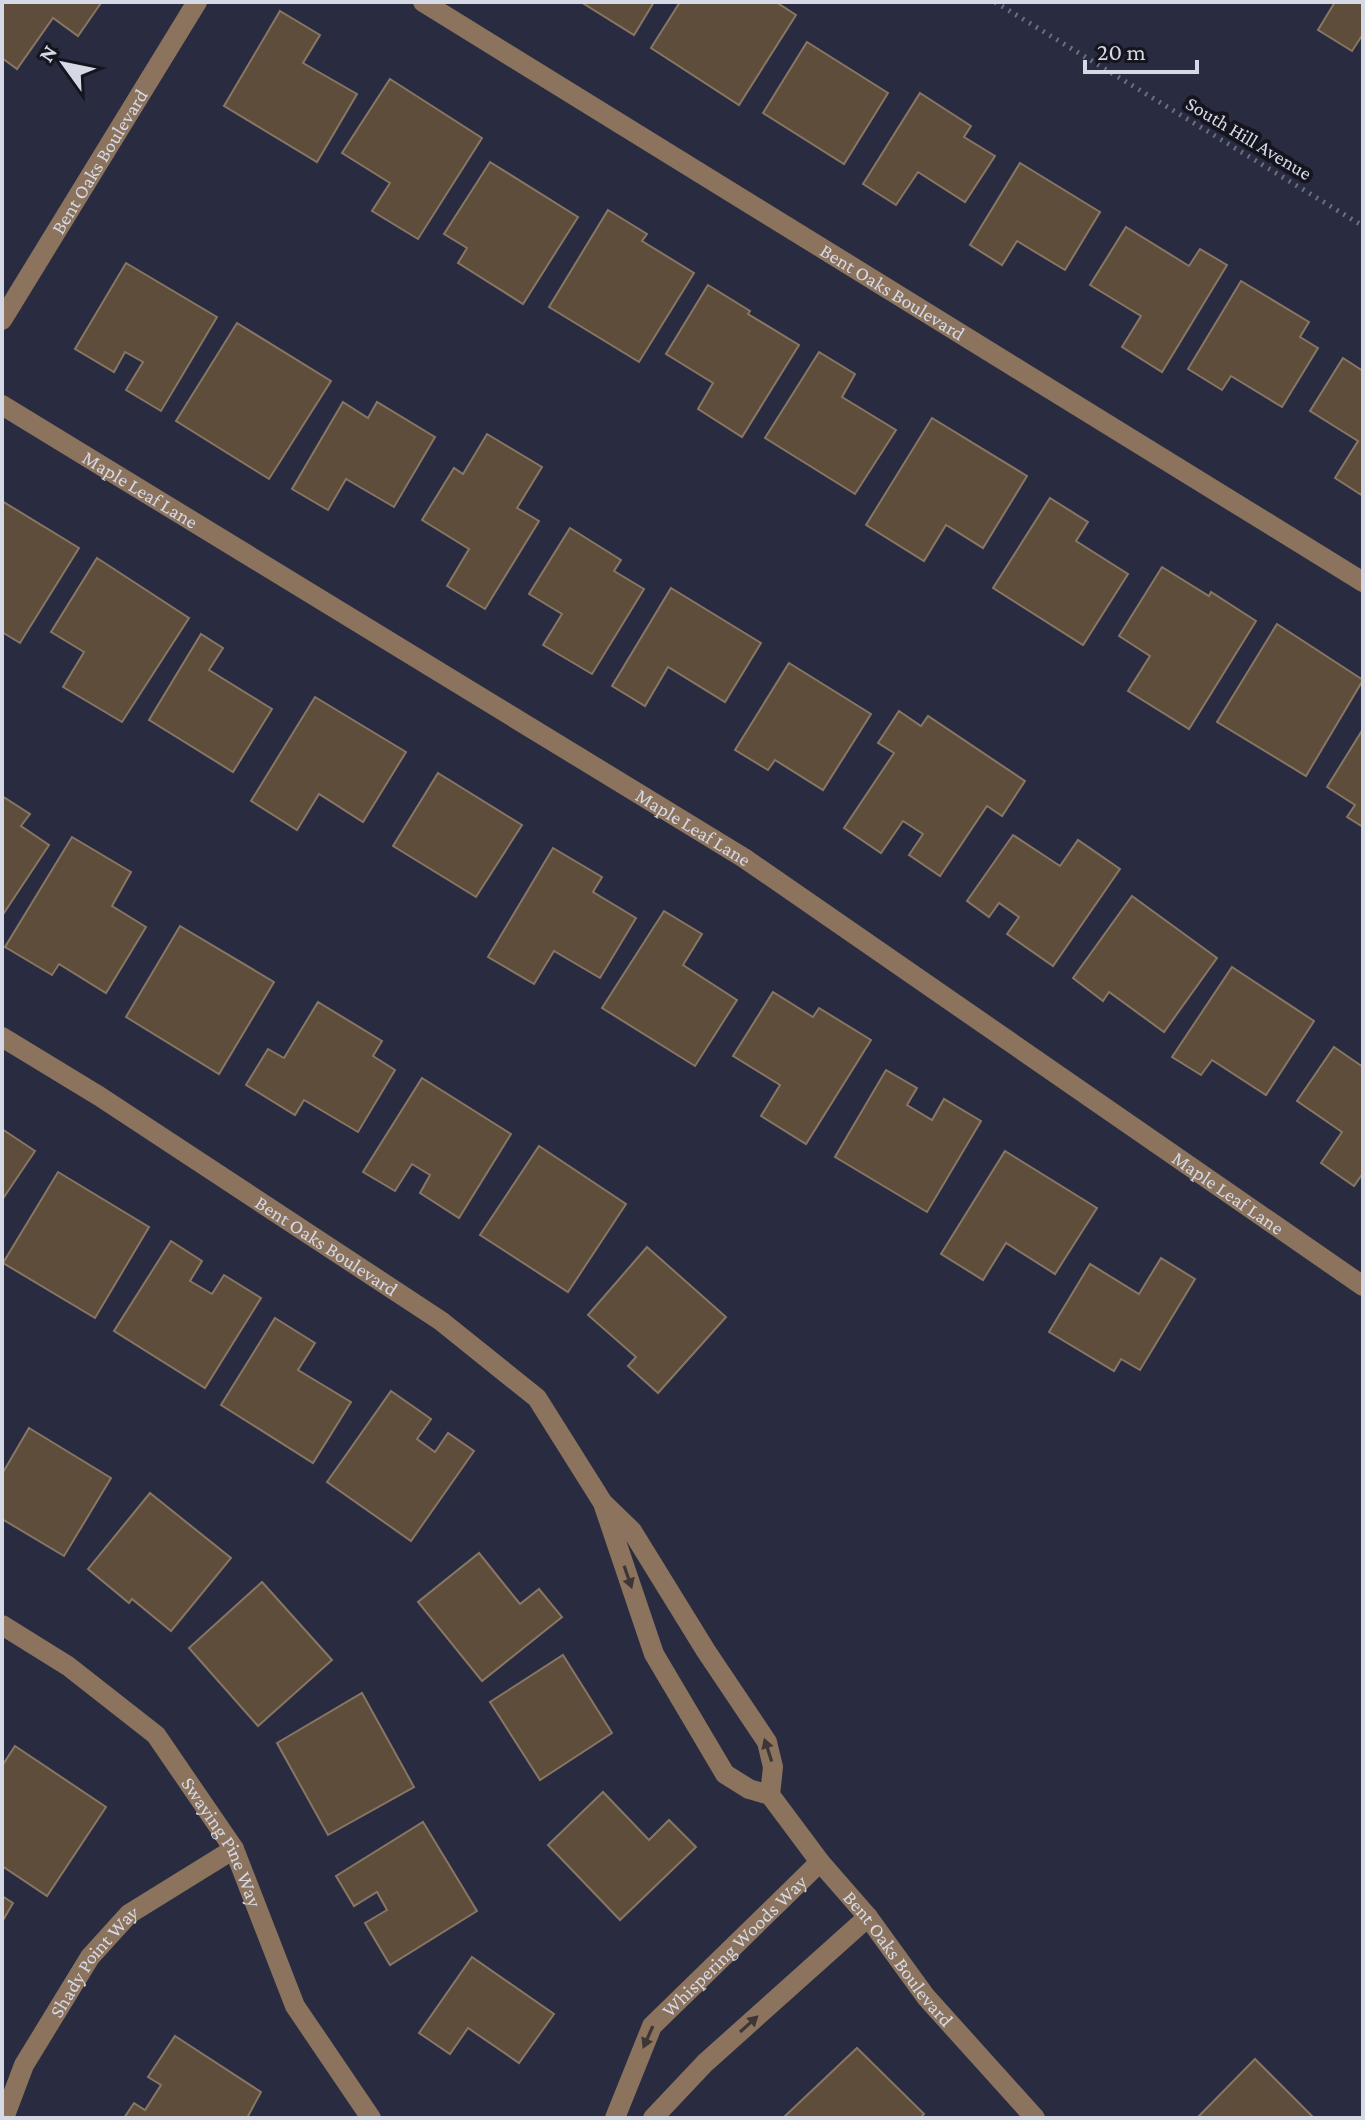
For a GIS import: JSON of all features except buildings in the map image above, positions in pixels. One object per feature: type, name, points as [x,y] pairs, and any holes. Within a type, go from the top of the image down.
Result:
[{"type":"street","name":"Bent Oaks Boulevard","points":[[2,320],[197,2]]},
{"type":"street","name":"Bent Oaks Boulevard","points":[[423,2],[1363,582]]},
{"type":"street","name":"Maple Leaf Lane","points":[[2,405],[744,858],[1363,1286]]},
{"type":"street","name":"Bent Oaks Boulevard","points":[[2,1037],[99,1096],[441,1321],[537,1398],[603,1503],[654,1654],[725,1774],[749,1789],[770,1795],[820,1862],[868,1917],[926,1997],[1035,2118]]},
{"type":"street","name":"Bent Oaks Boulevard","points":[[603,1503],[632,1531],[767,1742],[773,1767],[770,1795]]},
{"type":"street","name":"Swaying Pine Way","points":[[2,1625],[68,1666],[156,1735],[234,1849],[295,2006],[371,2118]]},
{"type":"street","name":"Shady Point Way","points":[[4,2118],[24,2065],[90,1957],[129,1914],[234,1849]]},
{"type":"street","name":"Whispering Woods Way","points":[[615,2118],[652,2026],[820,1862]]},
{"type":"street","points":[[653,2118],[705,2063],[868,1917]]},
{"type":"path","name":"South Hill Avenue","points":[[995,2],[1363,226]]}]
